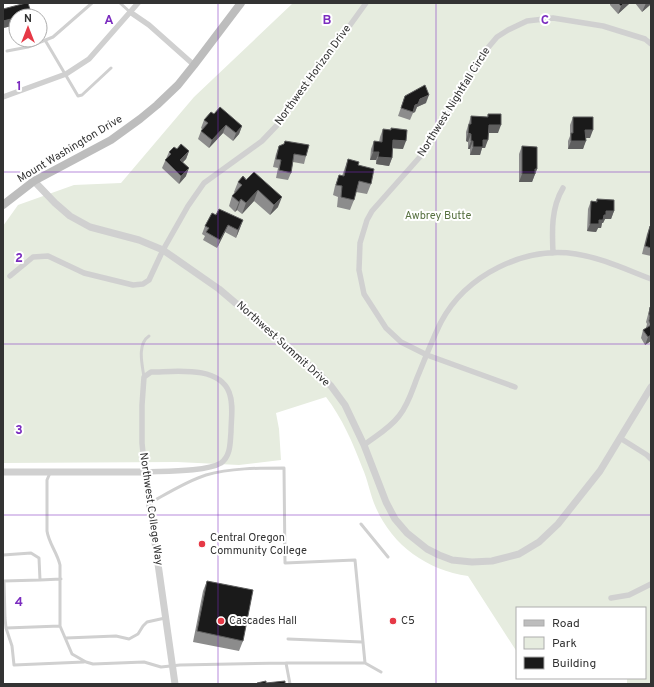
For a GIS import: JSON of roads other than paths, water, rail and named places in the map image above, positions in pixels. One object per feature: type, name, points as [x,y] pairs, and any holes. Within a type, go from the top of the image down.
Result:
[{"type":"main road","name":"Mount Washington Drive","points":[[3,205],[34,181],[111,140],[157,105],[178,85],[241,3]]},
{"type":"street","points":[[3,97],[66,74],[89,59],[138,3]]},
{"type":"street","name":"Northwest Horizon Drive","points":[[10,276],[33,257],[48,256],[84,273],[133,285],[144,284],[149,280],[163,250],[188,206],[204,183],[262,141],[281,121],[366,3]]},
{"type":"street","points":[[130,12],[148,25],[194,65]]},
{"type":"street","name":"Northwest Nightfall Circle","points":[[515,387],[427,355],[401,342],[386,328],[364,294],[359,270],[360,243],[367,220],[372,211],[426,150],[481,56],[497,37],[508,30],[527,21],[541,19],[565,20],[603,26],[645,39],[651,44]]},
{"type":"street","name":"Northwest Summit Drive","points":[[34,181],[70,216],[90,227],[139,240],[163,250],[219,288],[319,374],[331,386],[345,406],[364,445],[386,502],[395,519],[407,533],[427,549],[452,560],[492,562],[519,554],[539,542],[558,524],[600,471],[651,387]]},
{"type":"street","points":[[553,253],[552,223],[556,203],[563,188]]},
{"type":"street","points":[[364,445],[392,424],[399,416],[410,397],[441,322],[470,286],[482,277],[516,260],[533,255],[553,253],[576,254],[593,258],[651,279]]},
{"type":"street","points":[[3,472],[145,472],[196,469],[214,466],[221,463],[225,459],[230,444],[232,405],[229,392],[223,383],[214,376],[197,372],[151,372],[144,377]]},
{"type":"street","name":"Northwest College Way","points":[[144,377],[142,443],[175,684]]},
{"type":"street","points":[[620,438],[651,459]]},
{"type":"street","points":[[611,598],[629,595],[651,584]]},
{"type":"lane","points":[[48,39],[53,37],[92,3]]},
{"type":"lane","points":[[120,3],[130,12]]},
{"type":"lane","points":[[48,45],[78,96],[82,95],[111,68]]},
{"type":"lane","points":[[7,51],[28,48]]},
{"type":"lane","name":"Northwest College Way","points":[[144,377],[141,362],[142,347],[143,341],[149,336]]},
{"type":"lane","points":[[150,503],[193,480],[207,475],[242,470],[284,468],[285,563],[355,560],[364,663]]},
{"type":"lane","points":[[50,472],[47,480],[47,532],[50,545],[55,550],[59,560],[61,579],[60,626],[72,654],[86,662],[93,664],[144,662],[161,667],[286,663],[364,663],[381,672]]},
{"type":"lane","points":[[361,524],[388,557]]},
{"type":"lane","points":[[3,555],[31,553],[39,558],[40,580]]},
{"type":"lane","points":[[61,579],[4,581],[6,628],[12,646],[14,665],[86,662]]},
{"type":"lane","points":[[66,638],[116,636],[129,638],[138,634],[142,626],[147,622],[166,618]]},
{"type":"lane","points":[[6,628],[60,626]]},
{"type":"lane","points":[[288,638],[362,642]]},
{"type":"lane","points":[[286,663],[290,684]]},
{"type":"place","name":"Central Oregon Community College","points":[[202,544]]},
{"type":"place","name":"Cascades Hall","points":[[221,621]]},
{"type":"place","name":"C5","points":[[393,621]]},
{"type":"park label","name":"Awbrey Butte","points":[[438,216]]}]
